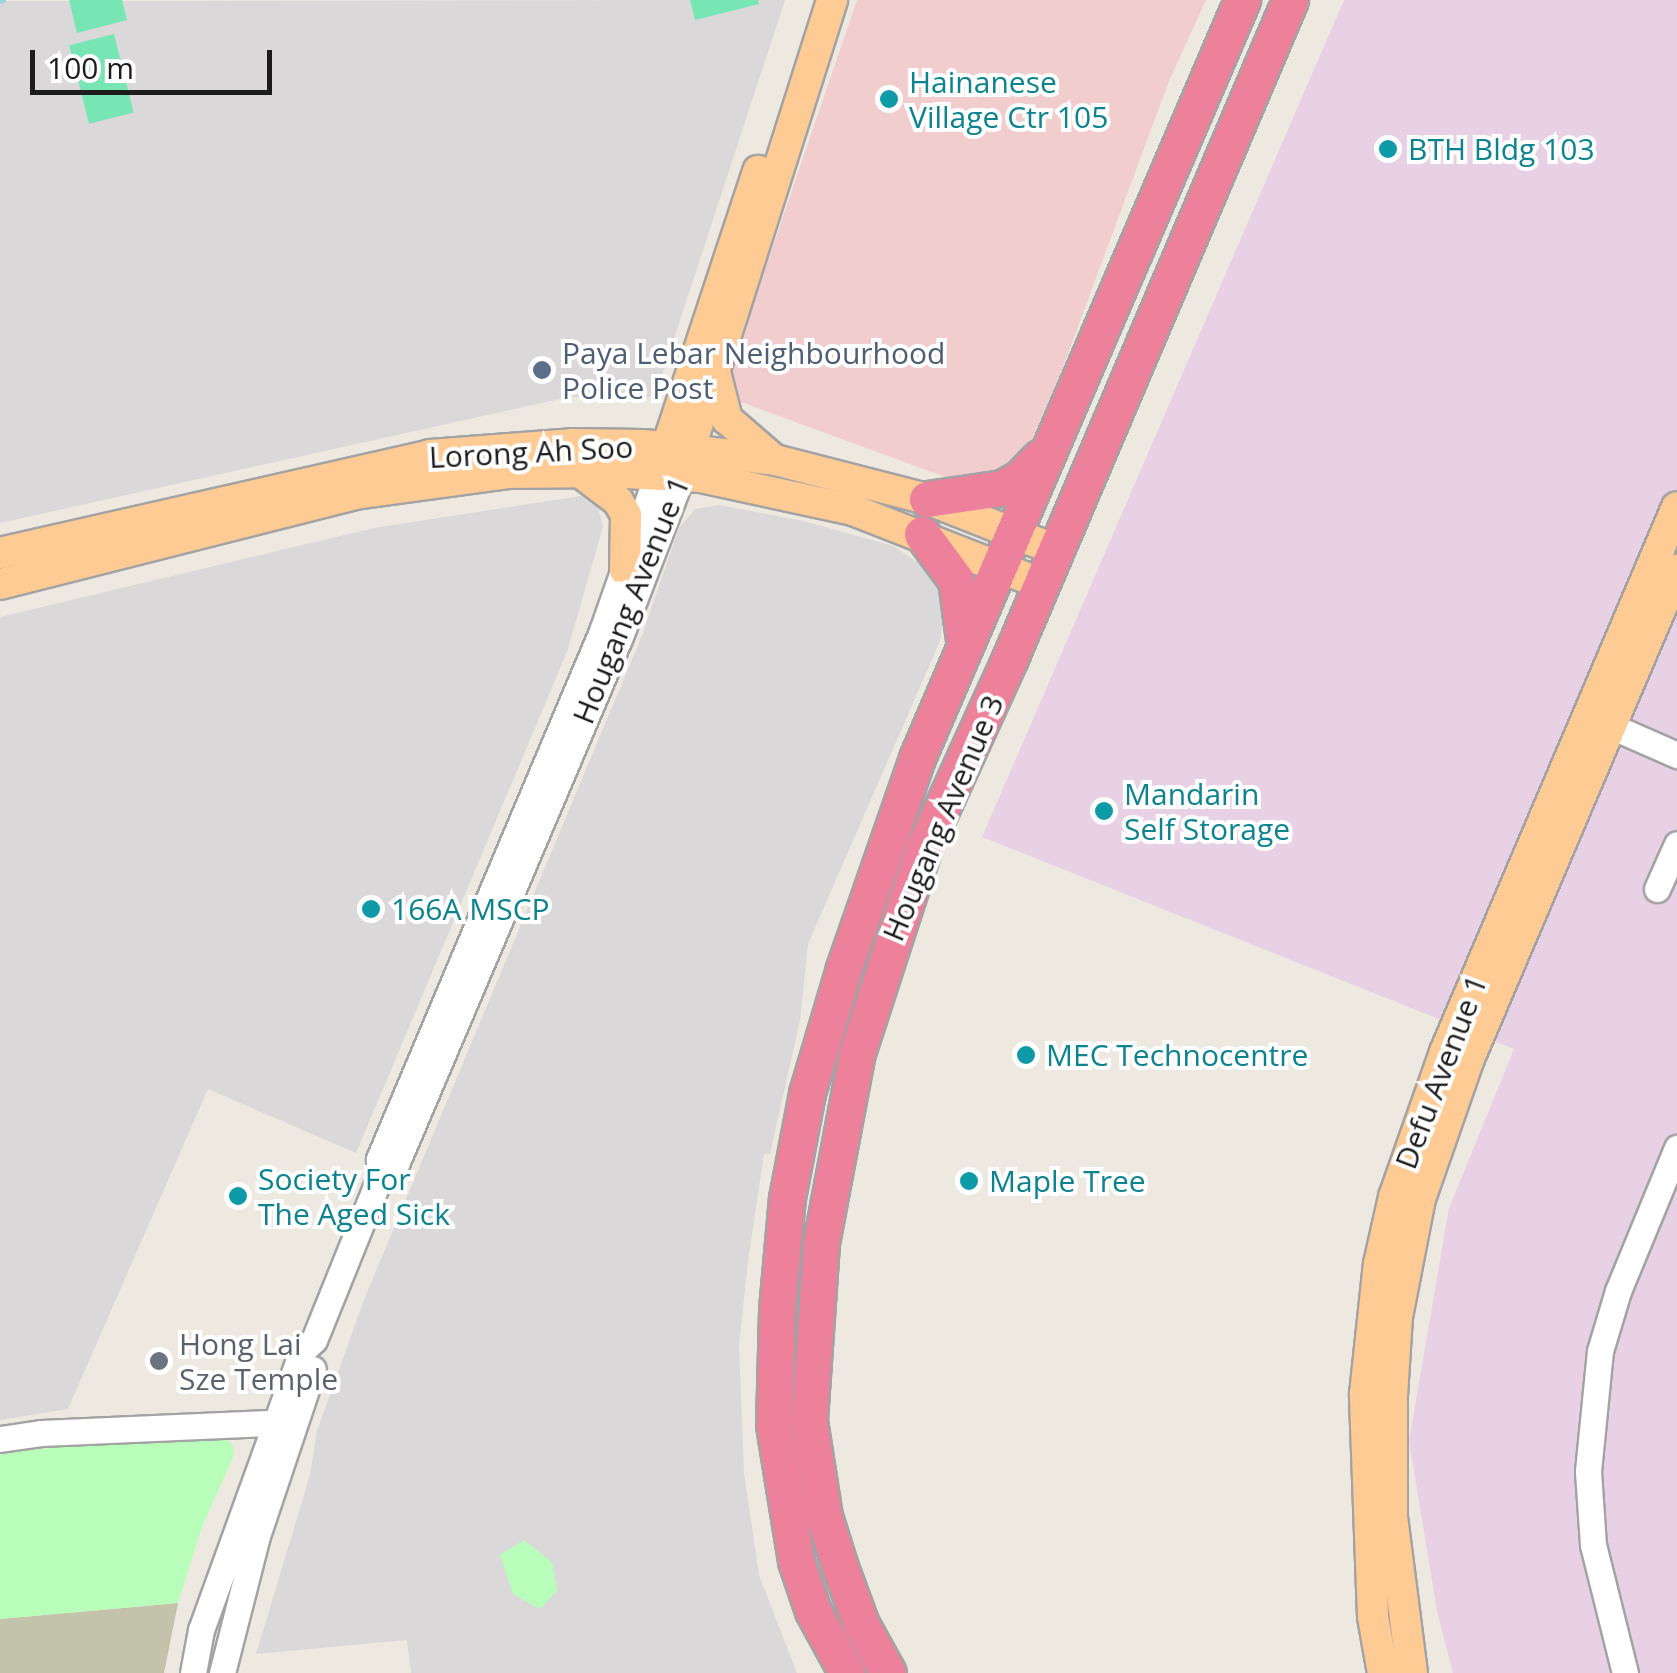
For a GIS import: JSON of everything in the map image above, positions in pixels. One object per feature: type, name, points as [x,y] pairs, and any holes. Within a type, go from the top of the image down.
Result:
[{"type":"highway","name":"Hougang Avenue 3","points":[[847,1673],[830,1656],[796,1561],[774,1426],[777,1309],[787,1198],[808,1093],[844,968],[917,758],[1242,0]]},
{"type":"highway","name":"Hougang Avenue 3","points":[[888,1673],[861,1624],[840,1566],[824,1516],[812,1439],[812,1343],[821,1243],[858,1053],[884,959],[924,847],[1042,584],[1290,0]]},
{"type":"highway","points":[[964,641],[956,580],[924,516],[1002,488],[1020,478],[1047,450]]},
{"type":"main road","name":"Hougang Avenue 1","points":[[674,461],[815,0]]},
{"type":"main road","name":"Hougang Avenue 1","points":[[674,461],[715,370],[832,0]]},
{"type":"main road","points":[[715,370],[727,419],[775,460]]},
{"type":"main road","name":"Lorong Ah Soo","points":[[0,553],[430,455],[572,444],[674,461],[853,510],[1013,530],[1056,550]]},
{"type":"main road","name":"Lorong Ah Soo","points":[[0,584],[355,494],[436,480],[580,472],[674,461],[775,460],[924,516],[998,564],[1042,584]]},
{"type":"main road","points":[[580,472],[618,500],[626,515],[625,570]]},
{"type":"main road","name":"Defu Avenue 1","points":[[1412,1673],[1392,1517],[1392,1396],[1396,1317],[1420,1199],[1468,1062],[1604,716],[1677,506]]},
{"type":"main road","name":"Defu Avenue 1","points":[[1384,1673],[1373,1617],[1366,1394],[1379,1264],[1394,1197],[1445,1052],[1677,570]]},
{"type":"street","name":"Hougang Avenue 1","points":[[246,1533],[286,1422],[302,1352],[314,1340],[379,1179],[379,1159],[674,461]]},
{"type":"street","name":"Hougang Avenue 1","points":[[379,1179],[396,1164],[619,639],[674,461]]},
{"type":"street","points":[[1604,716],[1677,740]]},
{"type":"street","points":[[1604,716],[1677,754]]},
{"type":"street","points":[[1657,889],[1677,844]]},
{"type":"street","points":[[1625,1673],[1593,1545],[1588,1470],[1600,1351],[1618,1291],[1677,1148]]},
{"type":"street","points":[[0,1440],[41,1433],[286,1422]]},
{"type":"street","points":[[193,1673],[201,1630],[246,1533]]},
{"type":"street","points":[[222,1673],[246,1533]]},
{"type":"shaded area","points":[[785,0],[655,397],[569,397],[0,523],[0,1]]},
{"type":"shaded area","points":[[857,0],[1206,0],[1169,81],[1013,502],[722,395]]},
{"type":"shaded area","points":[[1344,0],[1677,0],[1677,1673],[1453,1673],[1437,1611],[1409,1441],[1449,1208],[1514,1049],[982,837]]},
{"type":"shaded area","points":[[581,496],[598,508],[603,527],[567,652],[356,1153],[208,1089],[68,1409],[0,1420],[0,617],[374,528]]},
{"type":"shaded area","points":[[719,505],[804,521],[893,546],[925,567],[935,579],[945,610],[940,641],[808,944],[800,1020],[770,1154],[764,1154],[748,1261],[739,1345],[744,1473],[759,1575],[797,1673],[411,1673],[407,1640],[256,1654],[310,1475],[317,1431],[365,1297],[641,638],[679,528],[695,509]]},
{"type":"shaded area","points":[[178,1603],[164,1673],[0,1673],[0,1619]]},
{"type":"green space","points":[[69,0],[122,0],[127,20],[77,33]]},
{"type":"green space","points":[[690,0],[758,0],[759,4],[695,20]]},
{"type":"green space","points":[[114,34],[134,113],[89,124],[69,45]]},
{"type":"green space","points":[[223,1437],[233,1445],[234,1455],[202,1527],[178,1603],[0,1619],[0,1453],[125,1440]]},
{"type":"green space","points":[[524,1540],[552,1562],[557,1591],[540,1609],[513,1594],[500,1555]]},
{"type":"place","name":"Hainanese Village Ctr 105","points":[[889,99]]},
{"type":"place","name":"BTH Bldg 103","points":[[1388,149]]},
{"type":"place","name":"Paya Lebar Neighbourhood Police Post","points":[[542,370]]},
{"type":"place","name":"Mandarin Self Storage","points":[[1104,811]]},
{"type":"place","name":"166A MSCP","points":[[371,909]]},
{"type":"place","name":"MEC Technocentre","points":[[1026,1055]]},
{"type":"place","name":"Maple Tree","points":[[969,1181]]},
{"type":"place","name":"Society For The Aged Sick","points":[[238,1196]]},
{"type":"place","name":"Hong Lai Sze Temple","points":[[159,1361]]}]
